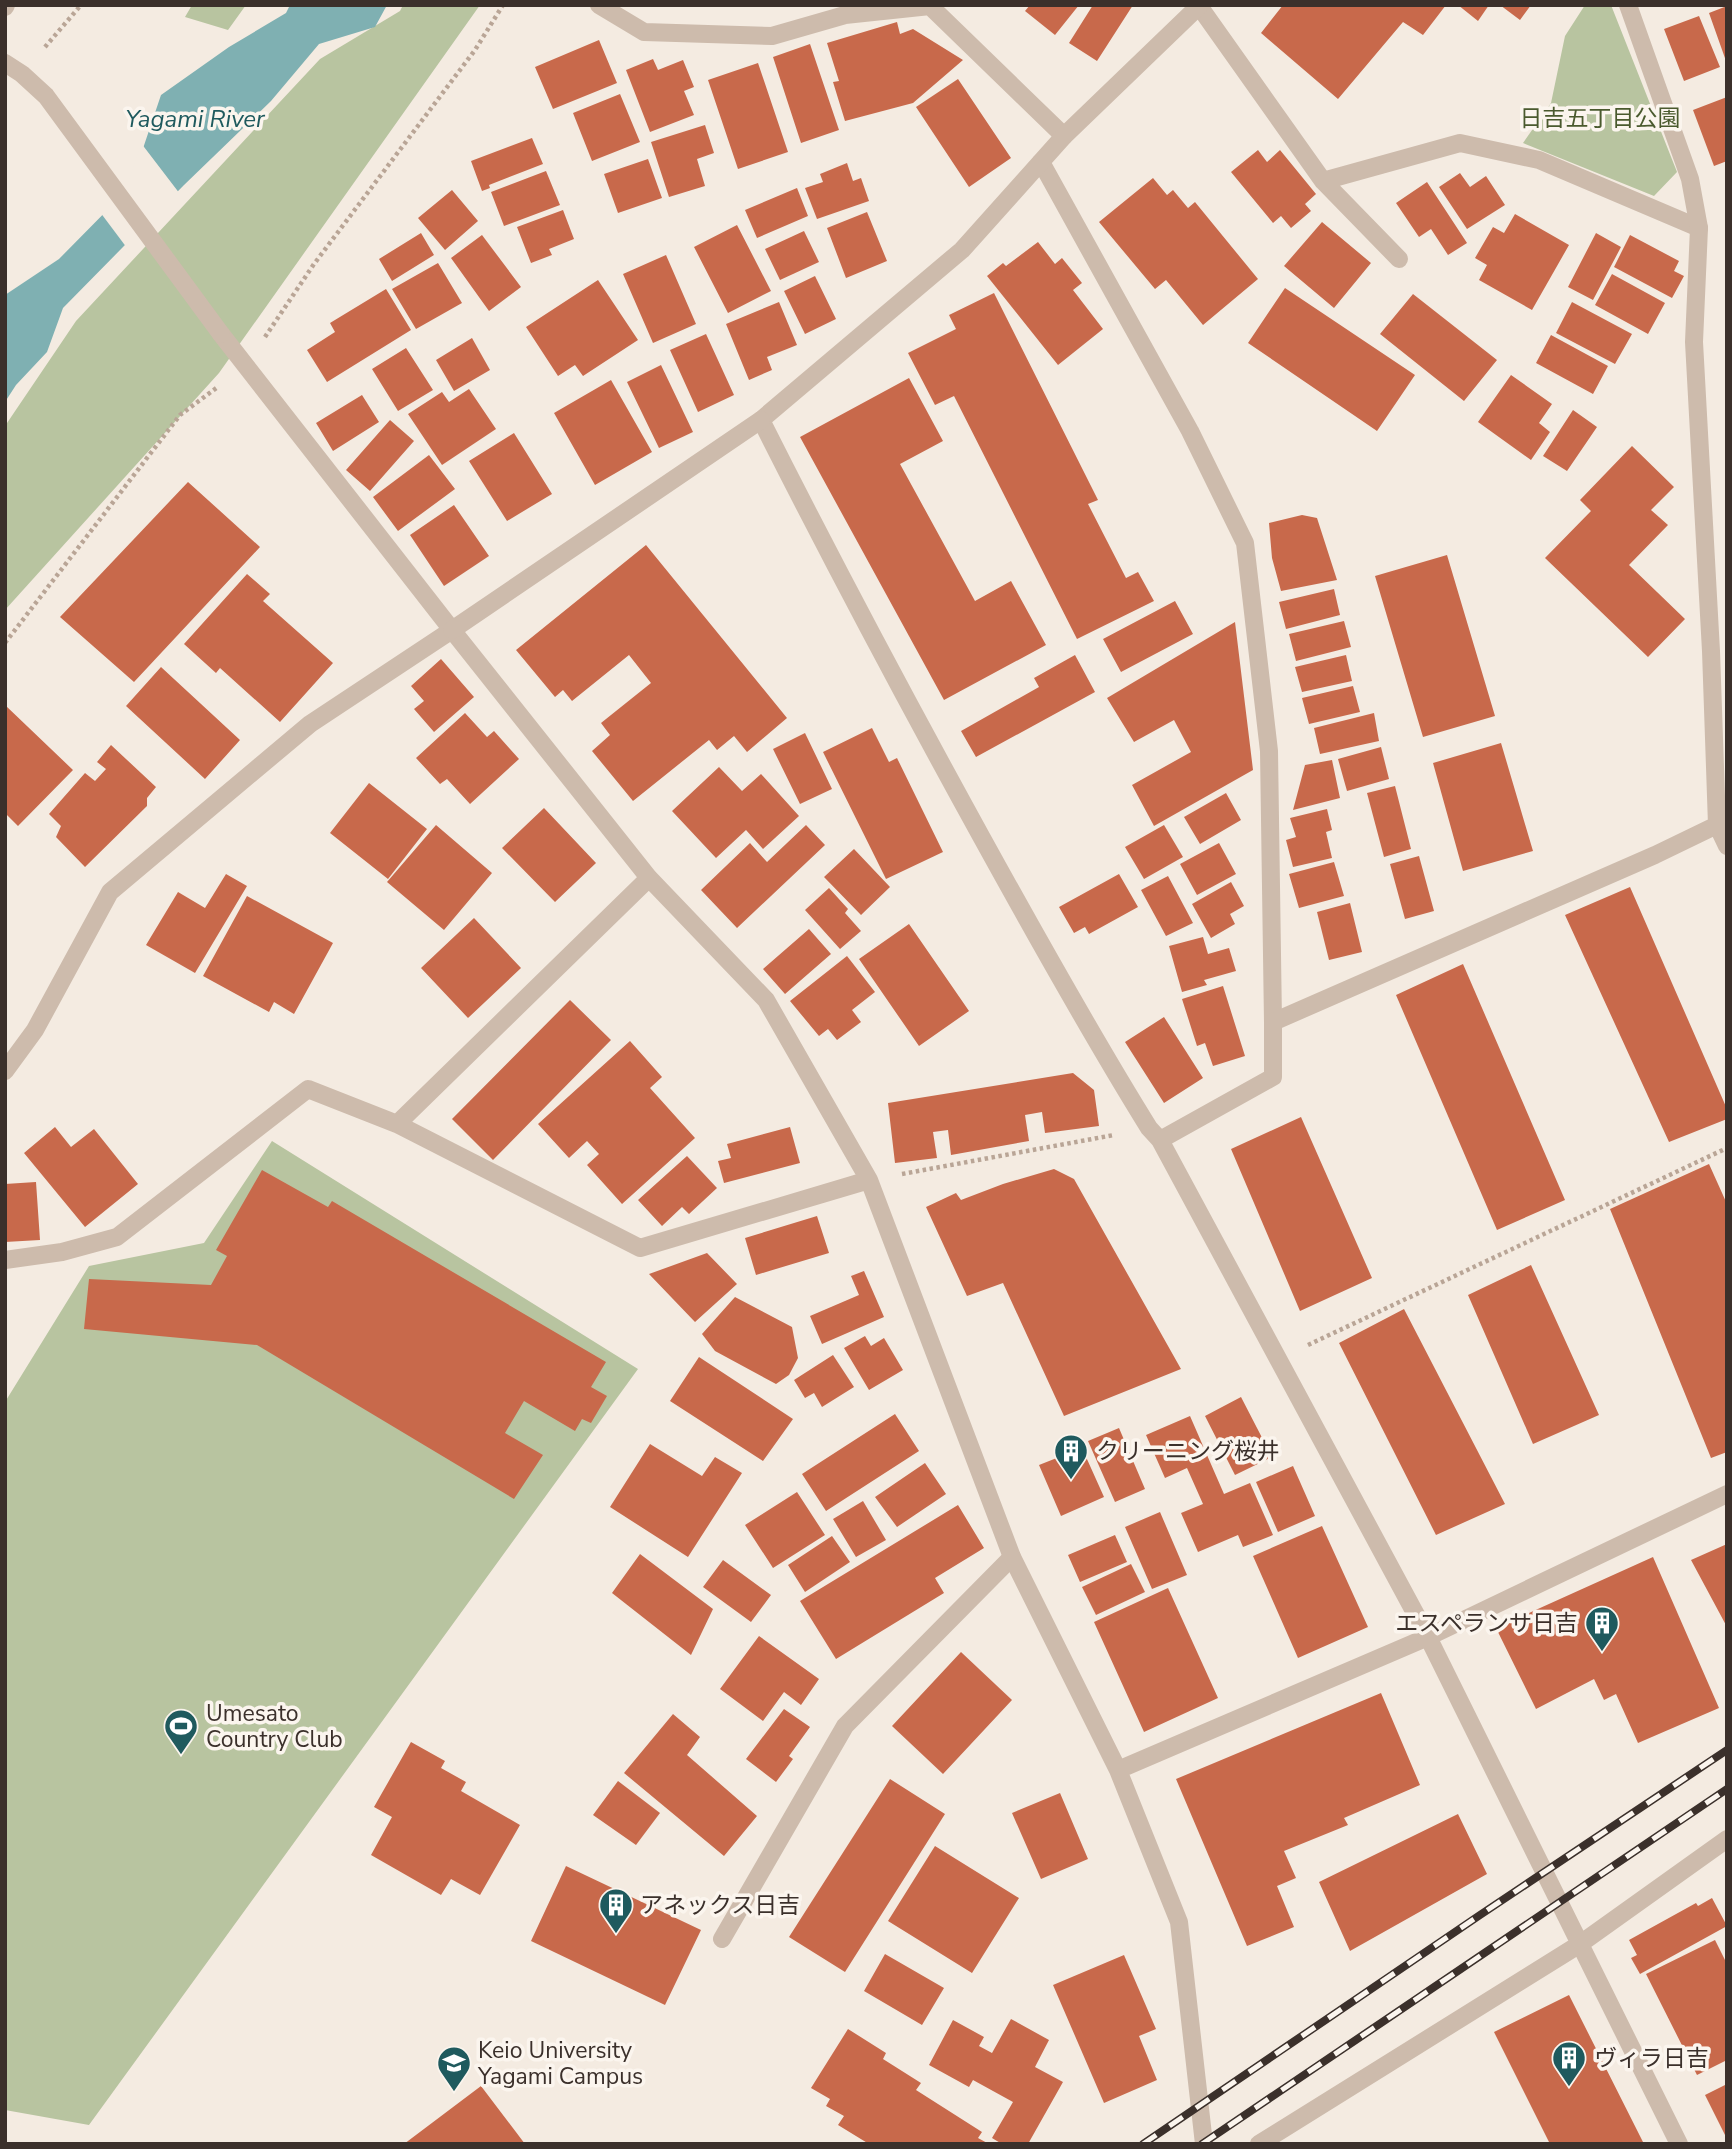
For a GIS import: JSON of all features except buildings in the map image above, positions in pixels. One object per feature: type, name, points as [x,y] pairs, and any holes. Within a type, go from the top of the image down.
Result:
[{"type":"street","points":[[599,5],[644,32],[772,36],[845,15],[930,6],[1064,136]]},
{"type":"street","points":[[1628,5],[1690,180],[1699,228],[1694,342],[1711,651],[1717,825],[1727,846]]},
{"type":"street","points":[[5,1071],[35,1030],[110,892],[310,724],[761,420],[962,250],[1064,136],[1199,6],[1323,181],[1399,259]]},
{"type":"street","points":[[5,63],[46,96],[222,334],[649,878],[766,1000],[869,1180],[1012,1557],[1118,1770],[1179,1922],[1204,2144]]},
{"type":"street","points":[[1323,181],[1460,143],[1539,160],[1699,228]]},
{"type":"street","points":[[1041,162],[1190,431],[1245,543],[1269,751],[1273,1077],[1154,1134]]},
{"type":"street","points":[[761,420],[817,531],[954,787],[1093,1038],[1154,1134],[1428,1637],[1679,2144]]},
{"type":"street","points":[[1273,1023],[1655,855],[1717,825]]},
{"type":"street","points":[[397,1124],[649,878]]},
{"type":"street","points":[[5,1260],[62,1252],[117,1237],[308,1089],[397,1124],[640,1248],[869,1180]]},
{"type":"street","points":[[1118,1770],[1428,1637],[1727,1494]]},
{"type":"street","points":[[722,1938],[845,1726],[1012,1557]]},
{"type":"street","points":[[1259,2144],[1580,1944],[1727,1839]]},
{"type":"path","points":[[869,1180],[1154,1134]]},
{"type":"path","points":[[1278,1359],[1727,1148]]},
{"type":"green space","points":[[192,5],[246,5],[228,30],[185,17]]},
{"type":"green space","points":[[403,5],[480,5],[219,373],[5,610],[5,426],[76,321],[320,59],[400,11]]},
{"type":"green space","name":"日吉五丁目公園","points":[[1585,5],[1611,5],[1677,172],[1654,196],[1523,143],[1551,103],[1565,36]]},
{"type":"green space","name":"Umesato Country Club","points":[[272,1141],[638,1369],[89,2125],[5,2110],[5,1402],[89,1266],[204,1243]]},
{"type":"water","name":"Yagami River","points":[[290,5],[387,5],[375,27],[319,44],[271,101],[63,308],[47,352],[16,385],[5,402],[5,295],[59,259],[130,187],[161,95],[229,47],[286,13]]},
{"type":"pier","points":[[141,143],[180,194],[127,248],[100,212],[127,185]]},
{"type":"railway","points":[[1143,2144],[1727,1750]]},
{"type":"railway","points":[[1202,2144],[1727,1789]]},
{"type":"place","name":"クリーニング桜井","points":[[1071,1481]]},
{"type":"place","name":"エスペランサ日吉","points":[[1602,1653]]},
{"type":"place","name":"Umesato Country Club","points":[[181,1756]]},
{"type":"place","name":"アネックス日吉","points":[[616,1935]]},
{"type":"place","name":"ヴィラ日吉","points":[[1569,2088]]},
{"type":"place","name":"Keio University Yagami Campus","points":[[454,2093]]}]
